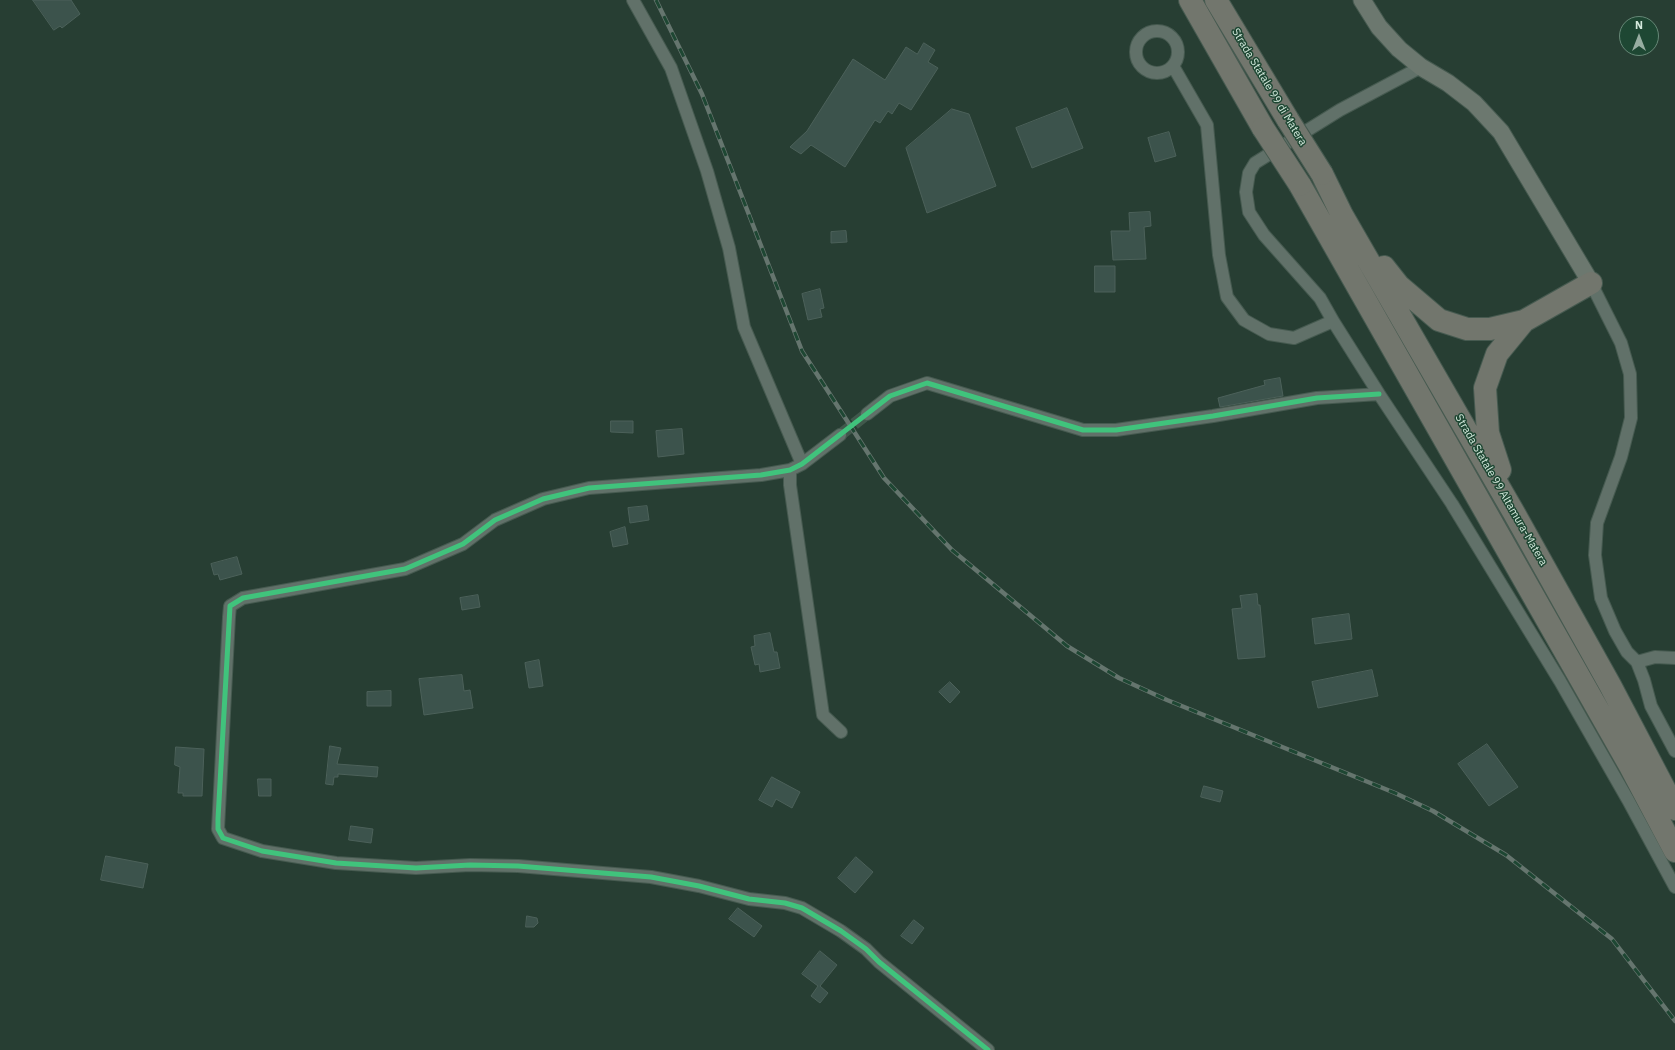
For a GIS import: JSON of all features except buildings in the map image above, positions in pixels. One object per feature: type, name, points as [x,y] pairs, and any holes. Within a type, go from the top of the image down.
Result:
[{"type":"highway","points":[[1190,0],[1263,128],[1300,185],[1626,759],[1675,851]]},
{"type":"highway","name":"Strada Statale 99 di Matera","points":[[1216,0],[1322,174]]},
{"type":"highway","name":"Strada Statale 99 Altamura-Matera","points":[[1322,174],[1342,215],[1514,514],[1610,685],[1675,809]]},
{"type":"highway","points":[[1342,215],[1399,286],[1439,320],[1467,329],[1490,330],[1524,321],[1590,283]]},
{"type":"highway","points":[[1514,514],[1488,433],[1485,388],[1497,354],[1524,321]]},
{"type":"street","points":[[633,0],[671,68],[707,171],[729,248],[744,327],[802,464]]},
{"type":"street","points":[[1362,0],[1379,27],[1399,49],[1421,67],[1448,83],[1474,104],[1501,132],[1590,283],[1621,343],[1630,374],[1631,418],[1621,457],[1597,523],[1595,555],[1601,598],[1615,631],[1627,652],[1637,662],[1652,706],[1675,751]]},
{"type":"street","points":[[1173,66],[1207,125],[1219,255],[1227,297],[1244,320],[1269,334],[1294,338],[1333,321]]},
{"type":"street","points":[[1421,67],[1340,110],[1255,163],[1249,173],[1246,192],[1249,212],[1264,235],[1320,298],[1379,394],[1452,504],[1560,681],[1628,800],[1675,887]]},
{"type":"street","points":[[867,414],[890,396],[927,383],[1083,430],[1116,430],[1213,416],[1317,398],[1379,394]]},
{"type":"street","points":[[840,435],[802,464],[790,470],[761,475],[581,490],[536,502],[495,520],[463,544],[405,569],[244,598],[230,606],[218,829],[223,838],[262,851],[336,863],[416,868],[470,865],[518,866],[643,876],[699,886],[749,899],[784,903],[802,908],[841,931],[866,949],[879,962],[988,1050]]},
{"type":"street","points":[[790,470],[790,485],[824,715],[841,732]]},
{"type":"street","points":[[1637,662],[1655,657],[1675,658]]},
{"type":"tunnel","points":[[840,435],[867,414]]},
{"type":"railway","points":[[656,0],[702,94],[802,351],[884,478],[952,550],[1067,646],[1119,678],[1167,700],[1395,793],[1433,811],[1506,855],[1612,939],[1675,1021]]},
{"type":"cycle path","points":[[988,1050],[879,962],[866,949],[841,931],[802,908],[785,903],[749,899],[699,886],[651,877],[518,866],[470,865],[416,868],[336,863],[262,851],[223,838],[218,829],[218,819],[230,606],[243,598],[405,569],[463,544],[495,520],[543,499],[589,488],[761,475],[790,470],[802,464],[890,396],[927,383],[1083,430],[1116,430],[1213,416],[1317,398],[1379,394]]}]
